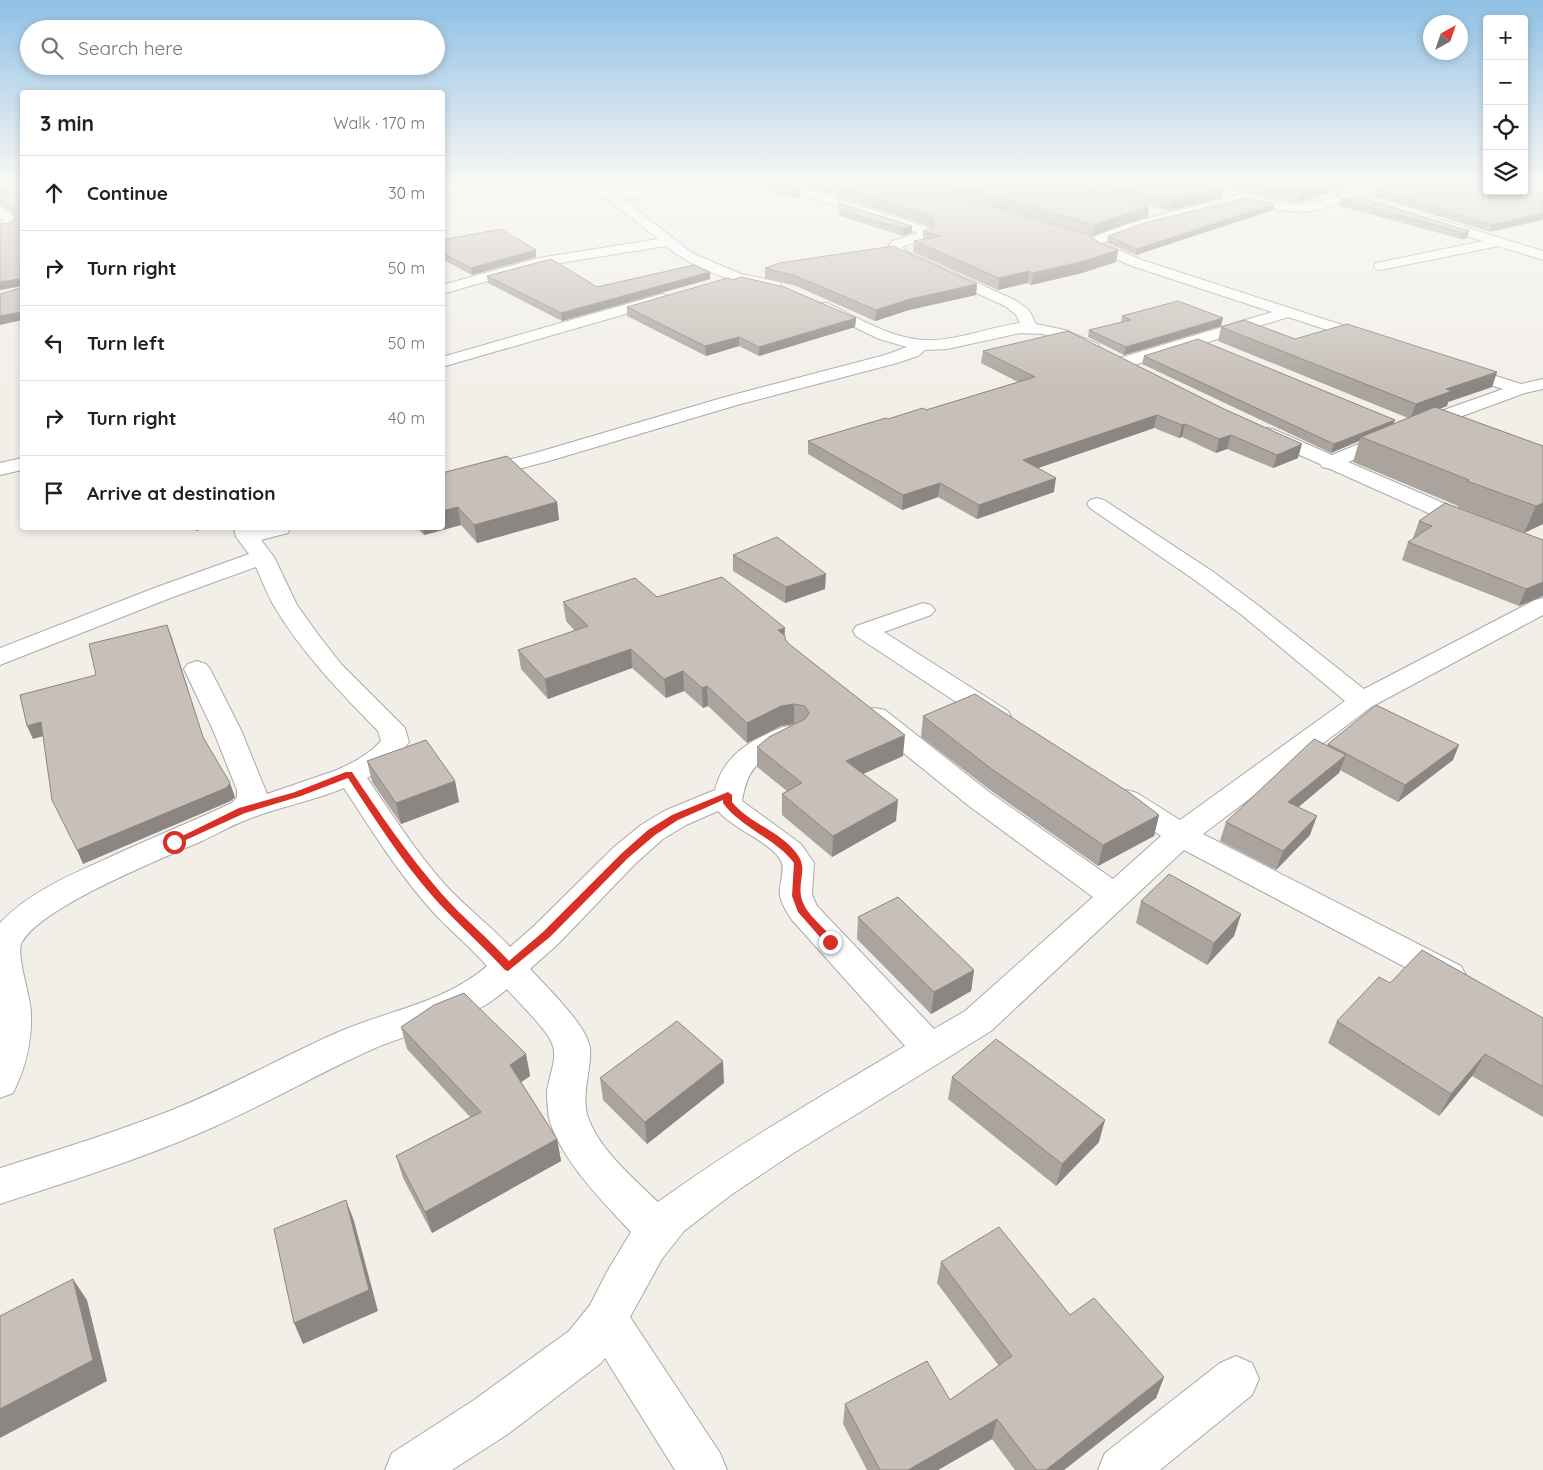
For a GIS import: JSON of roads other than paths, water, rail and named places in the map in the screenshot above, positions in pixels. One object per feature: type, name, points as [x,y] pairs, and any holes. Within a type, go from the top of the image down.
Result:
[{"type":"street","points":[[445,289],[539,262],[618,250]]},
{"type":"street","points":[[678,250],[687,256],[738,278],[790,291]]},
{"type":"street","points":[[896,250],[901,254],[1010,303],[1023,313],[1029,326]]},
{"type":"street","points":[[1103,250],[1382,343]]},
{"type":"street","points":[[1381,266],[1461,250]]},
{"type":"street","points":[[1522,250],[1543,256]]},
{"type":"street","points":[[718,283],[738,278]]},
{"type":"street","points":[[445,361],[681,294]]},
{"type":"street","points":[[807,298],[906,343],[937,346],[1012,328],[1029,326],[1069,336],[1140,372]]},
{"type":"street","points":[[1122,363],[1194,339],[1210,337],[1288,312]]},
{"type":"street","points":[[1194,339],[1221,350]]},
{"type":"street","points":[[445,482],[542,457],[731,401],[891,359],[912,352],[921,345]]},
{"type":"street","points":[[1446,364],[1520,389]]},
{"type":"street","points":[[1329,462],[1413,428],[1520,389],[1543,384]]},
{"type":"street","points":[[1395,421],[1413,428]]},
{"type":"street","points":[[1254,428],[1461,519],[1543,550]]},
{"type":"street","points":[[0,469],[20,464]]},
{"type":"street","points":[[1097,504],[1220,587],[1362,700]]},
{"type":"street","points":[[0,1082],[12,1044],[12,993],[5,968],[3,947],[8,935],[30,915],[58,896],[242,810],[298,794],[366,767],[388,752],[395,742],[391,728],[332,669],[285,605],[263,558],[246,532],[263,530]]},
{"type":"street","points":[[0,657],[165,592],[263,558]]},
{"type":"street","points":[[409,1470],[491,1417],[585,1347],[606,1320],[623,1285],[647,1245],[669,1218],[717,1182],[778,1142],[978,1020],[1181,835],[1362,700],[1543,605]]},
{"type":"street","points":[[923,610],[864,631],[1023,733]]},
{"type":"street","points":[[197,669],[227,730],[252,790],[252,799],[242,810]]},
{"type":"street","points":[[854,700],[979,798],[1115,897]]},
{"type":"street","points":[[792,733],[757,749],[747,756],[736,770],[728,795],[728,803],[734,811],[776,839],[790,851],[798,863],[796,896],[803,912],[930,1049]]},
{"type":"street","points":[[349,774],[394,842],[438,897],[483,939],[556,1021],[571,1044],[571,1066],[566,1092],[569,1121],[583,1147],[608,1180],[658,1231]]},
{"type":"street","points":[[1106,787],[1181,835],[1338,918],[1415,956],[1475,990]]},
{"type":"street","points":[[0,1186],[108,1151],[187,1121],[330,1052],[379,1031],[464,1001],[488,986],[546,935],[625,856],[652,832],[675,818],[728,795]]},
{"type":"street","points":[[606,1320],[703,1470]]},
{"type":"street","points":[[1122,1470],[1236,1379]]}]
